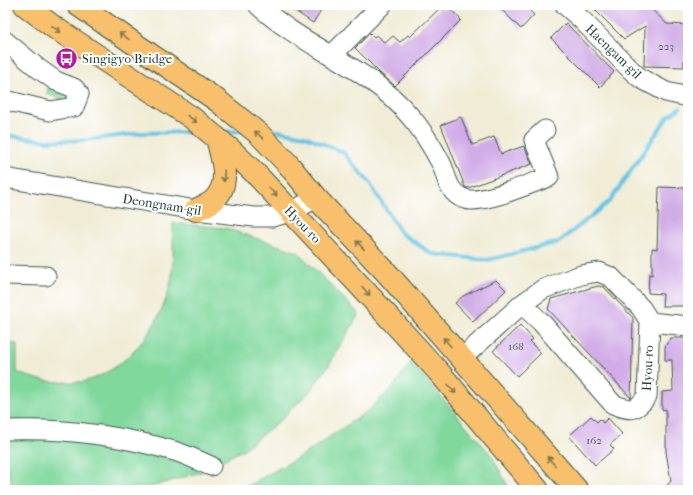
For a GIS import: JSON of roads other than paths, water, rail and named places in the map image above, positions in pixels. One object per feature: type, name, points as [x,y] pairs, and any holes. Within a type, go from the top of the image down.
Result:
[{"type":"main road","name":"Hyou-ro","points":[[25,5],[55,28],[190,117],[217,138],[255,172],[438,372],[538,490]]},
{"type":"main road","points":[[78,5],[218,101],[253,130],[287,163],[316,198],[386,272],[577,490]]},
{"type":"main road","points":[[196,210],[212,201],[223,187],[224,170],[217,138]]},
{"type":"street","points":[[258,5],[295,34],[373,81],[409,114],[441,164],[450,187],[456,195],[465,200],[475,200],[494,196],[548,177],[534,140],[545,130]]},
{"type":"street","points":[[332,55],[382,5]]},
{"type":"street","name":"Haengam-gil","points":[[565,5],[640,78],[666,92],[688,97]]},
{"type":"street","points":[[5,41],[39,69],[56,81],[74,88],[79,94],[74,107],[50,111],[5,100]]},
{"type":"street","points":[[666,92],[688,82]]},
{"type":"street","name":"Deongnam-gil","points":[[5,178],[196,210],[254,217],[272,217],[291,212],[316,198]]},
{"type":"street","points":[[462,358],[522,304],[544,288],[581,275],[599,272],[611,277],[641,308],[650,322],[688,326]]},
{"type":"street","points":[[5,275],[46,276]]},
{"type":"street","name":"Hyou-ro","points":[[522,304],[541,322],[613,404],[627,410],[640,406],[647,396],[650,322]]},
{"type":"street","points":[[5,430],[33,429],[80,433],[139,442],[176,452],[212,466]]},
{"type":"waterway","points":[[266,131],[279,131],[305,136],[343,152],[370,184],[401,233],[432,254],[488,260],[559,242],[610,201],[667,118],[680,108]]},
{"type":"waterway","points":[[222,132],[243,131]]},
{"type":"waterway","points":[[5,134],[47,141],[87,140],[141,133],[197,132]]},
{"type":"place","name":"Singigyo Bridge","points":[[67,58]]}]
